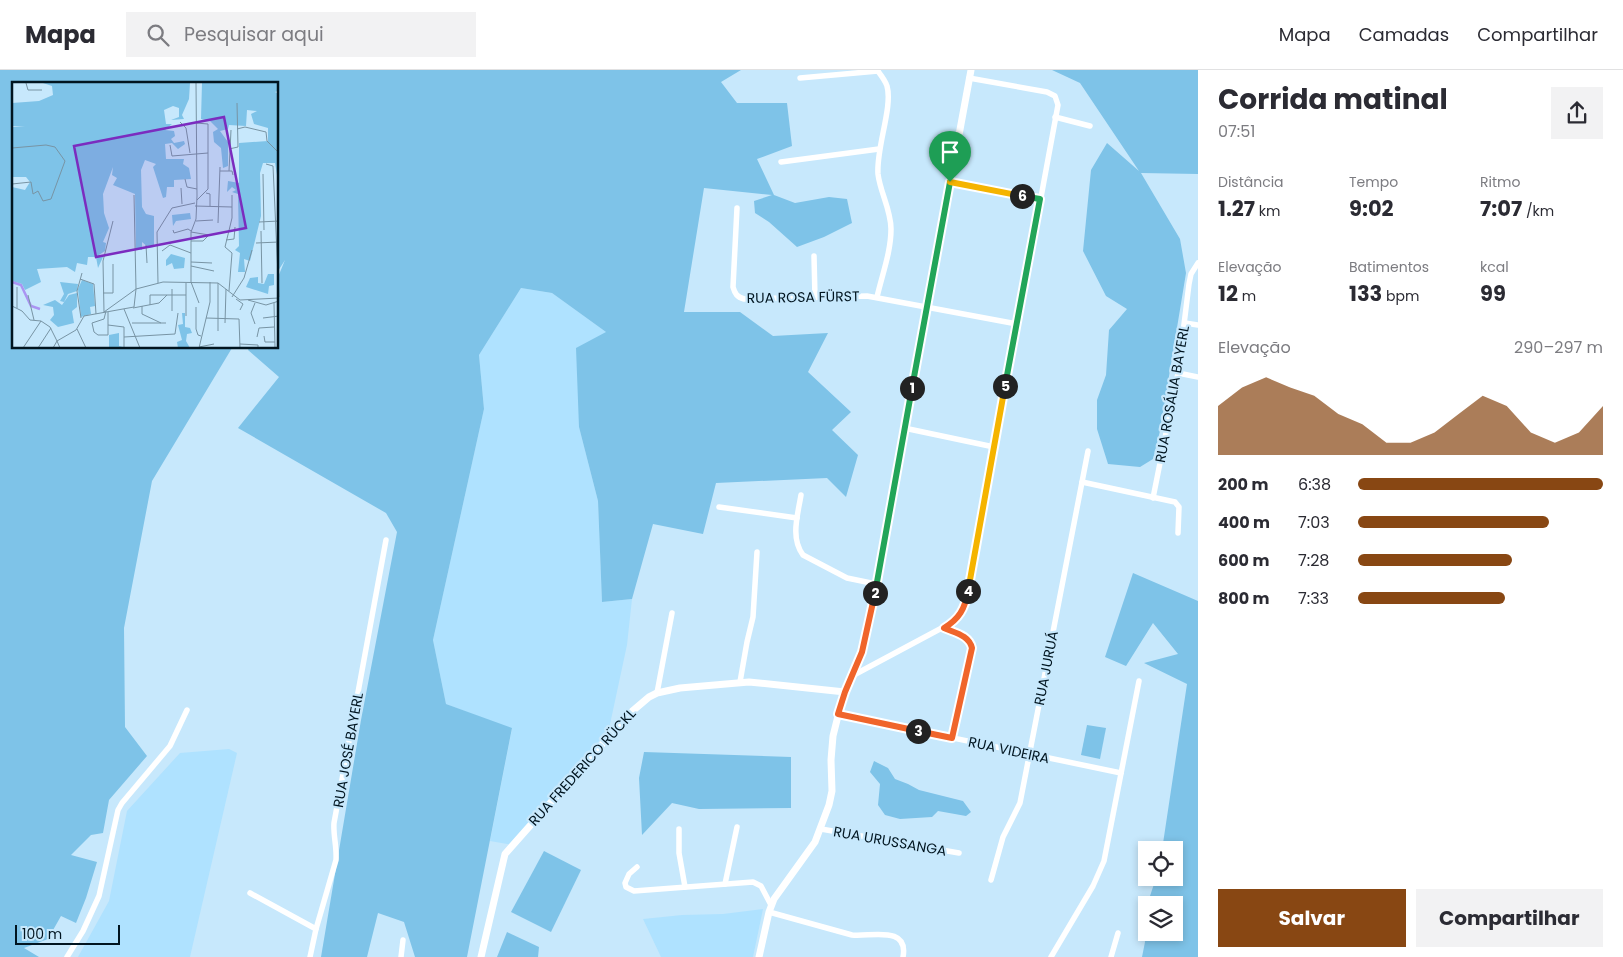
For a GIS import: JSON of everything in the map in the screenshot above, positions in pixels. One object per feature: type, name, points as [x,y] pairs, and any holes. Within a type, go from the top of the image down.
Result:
[{"type":"street","points":[[800,78],[877,70],[887,88],[888,98],[879,150],[878,176],[891,230],[877,297]]},
{"type":"street","points":[[759,957],[770,908],[778,893],[811,848],[821,829],[832,791],[832,744],[845,692],[865,643],[971,70]]},
{"type":"street","points":[[852,676],[944,628],[958,618],[967,599],[1056,117],[1057,101],[1052,94],[969,78]]},
{"type":"street","points":[[1056,117],[1090,126]]},
{"type":"street","points":[[781,162],[879,150]]},
{"type":"street","points":[[950,182],[1040,199]]},
{"type":"street","name":"RUA ROSA FÜRST","points":[[737,208],[733,287],[738,297],[744,299],[877,297],[1017,324]]},
{"type":"street","points":[[814,256],[814,298]]},
{"type":"street","name":"RUA ROSÁLIA BAYERL","points":[[1153,498],[1178,373],[1189,284],[1191,274],[1198,263]]},
{"type":"street","points":[[1185,323],[1198,325]]},
{"type":"street","points":[[1178,373],[1198,377]]},
{"type":"street","points":[[904,428],[994,447]]},
{"type":"street","name":"RUA JURUÁ","points":[[991,880],[1003,837],[1020,803],[1088,451]]},
{"type":"street","points":[[1082,482],[1175,502],[1179,507],[1178,533]]},
{"type":"street","points":[[801,495],[796,540],[798,548],[803,555],[847,578],[876,584]]},
{"type":"street","points":[[719,508],[797,518]]},
{"type":"street","name":"RUA JOSÉ BAYERL","points":[[310,957],[316,928],[336,860],[334,823],[386,540]]},
{"type":"street","points":[[740,682],[746,647],[754,617],[758,552]]},
{"type":"street","points":[[657,693],[672,613]]},
{"type":"street","points":[[944,628],[965,637],[972,648],[952,738]]},
{"type":"street","points":[[1051,957],[1099,874],[1105,855],[1139,681]]},
{"type":"street","name":"RUA FREDERICO RÜCKL","points":[[481,957],[505,854],[629,714],[644,701],[657,693],[680,688],[740,682],[845,692]]},
{"type":"street","points":[[68,957],[89,919],[99,896],[118,810],[170,746],[187,710]]},
{"type":"street","name":"RUA VIDEIRA","points":[[838,714],[1121,773]]},
{"type":"street","points":[[725,884],[737,826]]},
{"type":"street","points":[[679,829],[679,853],[685,888]]},
{"type":"street","name":"RUA URUSSANGA","points":[[821,829],[959,853]]},
{"type":"street","points":[[637,867],[626,878],[626,887],[629,889],[639,891],[753,882],[759,884],[770,908],[852,935],[878,934],[899,938],[904,946],[903,957]]},
{"type":"street","points":[[250,893],[316,928]]},
{"type":"street","points":[[1111,957],[1118,933]]},
{"type":"street","points":[[400,957],[403,940]]},
{"type":"shaded area","points":[[0,70],[741,70],[721,82],[737,103],[787,103],[792,146],[757,159],[774,195],[795,203],[829,197],[847,199],[852,223],[824,237],[797,247],[769,222],[755,213],[754,201],[772,195],[704,188],[684,312],[740,312],[773,336],[828,333],[808,372],[851,412],[832,430],[858,455],[846,497],[827,478],[716,483],[703,534],[653,524],[632,599],[602,602],[598,501],[579,427],[576,348],[606,332],[552,293],[521,288],[479,355],[484,409],[433,640],[446,704],[512,728],[467,957],[415,957],[404,922],[378,913],[367,957],[321,957],[361,720],[397,532],[386,513],[238,428],[279,377],[248,350],[279,349],[279,275],[285,260],[279,269],[279,82],[12,82],[12,349],[231,349],[152,481],[124,628],[125,727],[147,756],[109,800],[103,833],[91,835],[71,855],[97,862],[76,923],[61,916],[48,939],[24,948],[39,957],[0,957]]},
{"type":"shaded area","points":[[1052,70],[1198,70],[1198,174],[1141,173],[1180,239],[1186,273],[1160,431],[1153,459],[1140,467],[1108,464],[1097,429],[1097,400],[1106,375],[1109,330],[1127,309],[1106,296],[1083,251],[1091,170],[1107,143],[1139,171],[1080,83]]},
{"type":"shaded area","points":[[521,288],[552,293],[606,332],[579,427],[598,501],[602,602],[632,599],[627,645],[609,729],[513,845],[490,841],[512,729],[446,704],[433,640],[484,409],[479,355]]},
{"type":"shaded area","points":[[1133,573],[1198,601],[1198,957],[1142,957],[1145,941],[1183,941],[1183,896],[1150,896],[1153,886],[1183,886],[1183,841],[1163,841],[1187,684],[1144,663],[1178,654],[1153,623],[1126,666],[1105,657]]},
{"type":"shaded area","points":[[1087,725],[1106,728],[1100,759],[1081,755]]},
{"type":"shaded area","points":[[229,749],[237,753],[190,957],[78,957],[109,901],[127,811],[180,753]]},
{"type":"shaded area","points":[[644,752],[791,757],[791,808],[699,809],[672,803],[642,835],[639,778]]},
{"type":"shaded area","points":[[874,761],[888,768],[895,779],[919,790],[963,801],[971,812],[966,816],[938,811],[932,817],[900,819],[885,815],[878,805],[880,784],[870,772]]},
{"type":"shaded area","points":[[544,851],[581,870],[551,932],[511,912]]},
{"type":"shaded area","points":[[763,909],[753,957],[661,957],[643,919],[682,915],[723,914]]},
{"type":"shaded area","points":[[507,932],[539,947],[538,957],[497,957]]},
{"type":"route","points":[[950,182],[1040,199],[967,599],[958,618],[944,628],[965,637],[972,648],[952,738],[838,714],[865,643],[950,182]]}]
